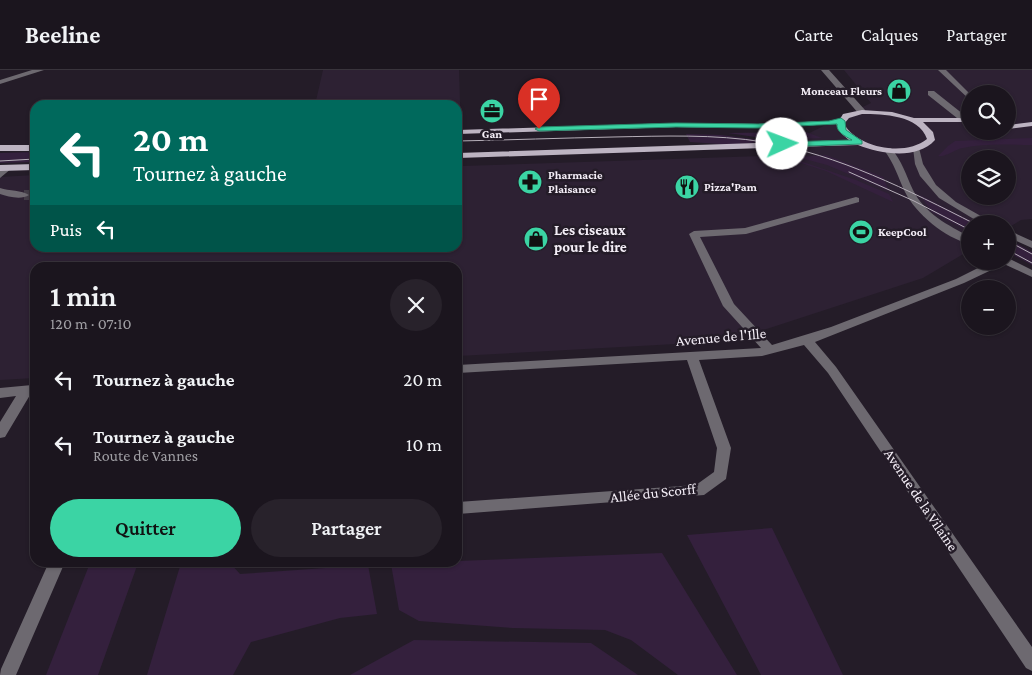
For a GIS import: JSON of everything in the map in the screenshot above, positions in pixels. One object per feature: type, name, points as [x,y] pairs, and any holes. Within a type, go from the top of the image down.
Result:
[{"type":"main road","points":[[462,132],[676,125],[758,126],[829,123],[841,121],[846,116],[862,112],[892,114],[913,120],[936,130],[961,129]]},
{"type":"main road","points":[[1016,119],[1032,120]]},
{"type":"main road","points":[[913,120],[961,120]]},
{"type":"main road","points":[[841,121],[840,128],[860,142],[888,150],[916,150],[929,144],[936,130]]},
{"type":"main road","points":[[1016,126],[1032,124]]},
{"type":"main road","points":[[462,156],[860,142]]},
{"type":"main road","points":[[0,148],[30,148]]},
{"type":"main road","points":[[4,168],[30,167]]},
{"type":"street","points":[[0,82],[40,70]]},
{"type":"street","points":[[825,70],[862,112]]},
{"type":"street","points":[[942,70],[961,90]]},
{"type":"street","points":[[931,93],[961,116]]},
{"type":"street","points":[[888,150],[899,164],[908,190],[922,213],[961,236]]},
{"type":"street","points":[[916,150],[928,184],[954,205],[973,215]]},
{"type":"street","points":[[0,176],[4,168]]},
{"type":"street","points":[[0,191],[8,194],[24,195]]},
{"type":"street","points":[[770,350],[729,306],[694,234],[746,231],[856,200]]},
{"type":"street","points":[[1016,237],[1032,245]]},
{"type":"street","points":[[1016,266],[1032,274]]},
{"type":"street","name":"Avenue de l'Ille","points":[[462,369],[770,350],[807,340],[960,281],[983,270]]},
{"type":"street","name":"Avenue de la Vilaine","points":[[807,340],[832,370],[1032,662]]},
{"type":"street","name":"Allée du Scorff","points":[[462,508],[699,490],[720,475],[724,448],[692,356]]},
{"type":"street","points":[[0,392],[30,391]]},
{"type":"street","points":[[0,433],[30,392]]},
{"type":"street","points":[[7,675],[55,567]]},
{"type":"shaded area","points":[[323,70],[459,70],[460,100],[316,100]]},
{"type":"shaded area","points":[[844,70],[1032,70],[1032,219],[1021,220],[1016,223],[1016,215],[961,215],[961,255],[923,278],[730,341],[462,356],[462,262],[30,262],[30,378],[0,380],[0,177],[30,175],[30,252],[462,252],[462,166],[762,156],[871,103]]},
{"type":"shaded area","points":[[806,132],[822,138],[776,140],[728,133]]},
{"type":"shaded area","points":[[686,134],[721,135],[767,141],[734,145],[690,142]]},
{"type":"shaded area","points":[[1032,138],[1032,145],[971,146],[944,156],[938,156],[955,141]]},
{"type":"shaded area","points":[[30,152],[30,162],[0,163],[0,153]]},
{"type":"shaded area","points":[[826,155],[883,177],[889,191],[827,165],[797,157]]},
{"type":"shaded area","points":[[788,157],[856,180],[889,194],[893,202],[826,171],[786,158]]},
{"type":"shaded area","points":[[920,195],[961,216],[961,227],[932,212]]},
{"type":"shaded area","points":[[1016,243],[1032,252],[1032,265],[1016,256]]},
{"type":"shaded area","points":[[772,528],[843,675],[761,675],[687,535]]},
{"type":"shaded area","points":[[662,553],[737,675],[678,675],[631,640],[605,630],[513,628],[419,621],[399,610],[392,567],[462,567],[462,561]]},
{"type":"shaded area","points":[[88,567],[137,567],[98,675],[46,675]]},
{"type":"shaded area","points":[[180,567],[234,567],[240,574],[340,567],[368,567],[377,614],[340,618],[251,642],[233,675],[147,675]]},
{"type":"shaded area","points":[[414,640],[591,643],[638,675],[350,675]]},
{"type":"tunnel","points":[[24,195],[30,195]]},
{"type":"tram line","points":[[462,141],[670,136],[745,139],[792,148],[846,165],[899,187],[961,217]]},
{"type":"tram line","points":[[0,161],[30,159]]},
{"type":"tram line","points":[[849,172],[914,201],[961,225]]},
{"type":"tram line","points":[[1016,245],[1032,254]]},
{"type":"tram line","points":[[1016,254],[1032,263]]},
{"type":"place","name":"Monceau Fleurs","points":[[899,91]]},
{"type":"place","name":"Gan","points":[[492,111]]},
{"type":"place","name":"Pharmacie Plaisance","points":[[530,182]]},
{"type":"place","name":"Pizza'Pam","points":[[687,187]]},
{"type":"place","name":"KeepCool","points":[[861,232]]},
{"type":"place","name":"Les ciseaux pour le dire","points":[[536,239]]},
{"type":"route","points":[[539,129],[676,125],[758,126],[841,121],[840,128],[847,135],[860,142],[782,144]]}]
